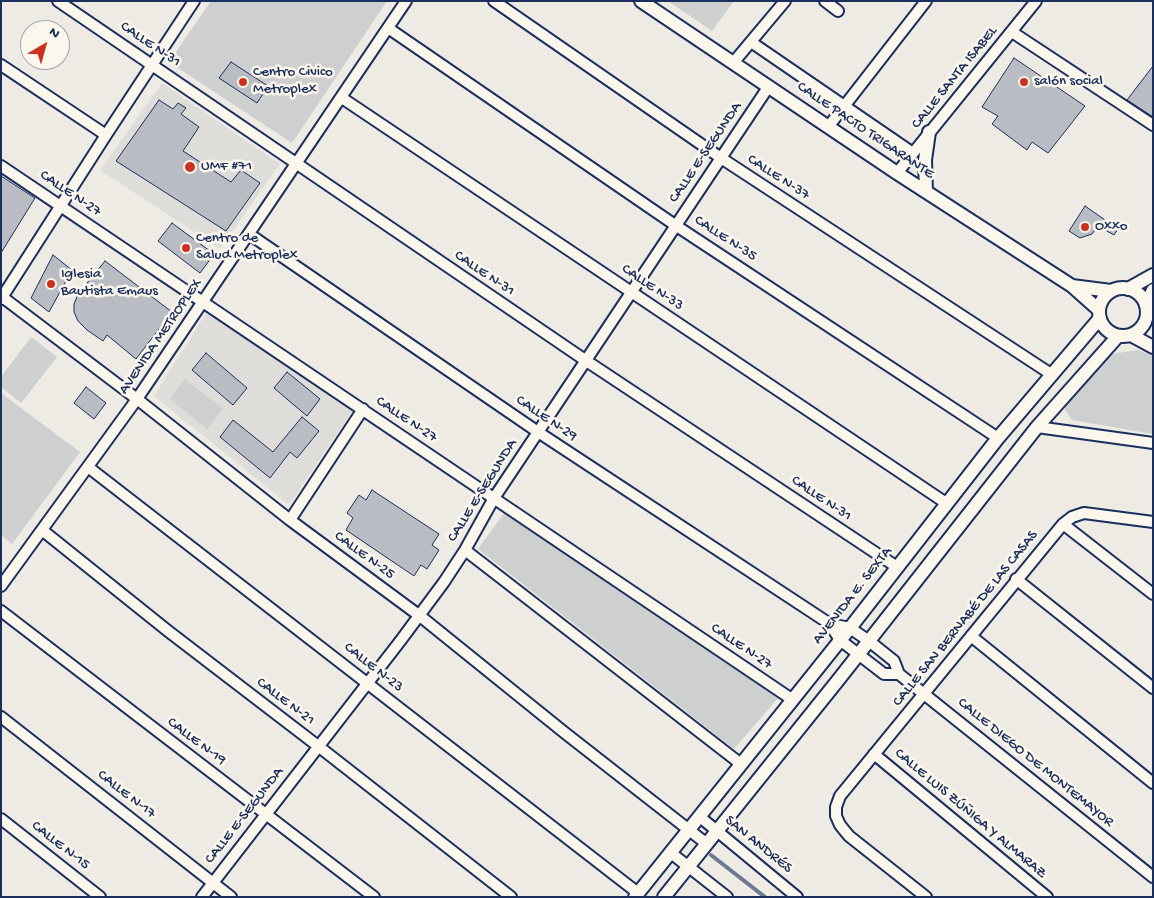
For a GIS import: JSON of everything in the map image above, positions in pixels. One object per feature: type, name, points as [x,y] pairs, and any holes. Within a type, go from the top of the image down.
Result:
[{"type":"street","name":"CALLE N-31","points":[[58,1],[585,360],[897,567]]},
{"type":"street","points":[[2,297],[194,1]]},
{"type":"street","name":"AVENIDA METROPLEX","points":[[1,586],[137,399],[406,1]]},
{"type":"street","name":"CALLE N-37","points":[[494,1],[721,158],[1051,374]]},
{"type":"street","name":"CALLE PACTO TRIGARANTE","points":[[641,1],[897,173],[1072,286],[1099,314]]},
{"type":"street","points":[[733,63],[785,1]]},
{"type":"street","points":[[825,1],[838,11]]},
{"type":"street","points":[[828,127],[926,1]]},
{"type":"street","name":"CALLE SANTA ISABEL","points":[[897,173],[1036,1]]},
{"type":"street","name":"CALLE N-35","points":[[388,28],[676,225],[998,438]]},
{"type":"street","points":[[1012,32],[1153,125]]},
{"type":"street","points":[[751,42],[913,153]]},
{"type":"street","points":[[1,65],[106,135]]},
{"type":"street","name":"CALLE E-SEGUNDA","points":[[202,897],[420,616],[465,550],[494,498],[769,86]]},
{"type":"street","name":"CALLE N-33","points":[[342,98],[946,503]]},
{"type":"street","points":[[926,192],[925,160],[929,132]]},
{"type":"street","name":"CALLE N-27","points":[[1,166],[793,700]]},
{"type":"street","name":"CALLE N-29","points":[[249,234],[538,432],[830,624],[850,628]]},
{"type":"street","points":[[1128,289],[1153,274]]},
{"type":"street","name":"CALLE PACTO TRIGARANTE","points":[[1072,286],[1111,291]]},
{"type":"street","points":[[1149,312],[1142,297],[1128,289],[1117,289],[1105,296],[1101,302],[1099,314],[1103,326],[1110,332],[1124,335],[1153,347]]},
{"type":"street","points":[[664,897],[1037,427],[1124,335],[1139,330],[1149,312],[1153,290]]},
{"type":"street","name":"CALLE N-25","points":[[2,297],[137,399],[290,520],[420,616],[707,844]]},
{"type":"street","name":"AVENIDA E. SEXTA","points":[[637,895],[850,628],[946,503],[1099,314]]},
{"type":"street","points":[[290,520],[363,409]]},
{"type":"street","points":[[1037,427],[1153,443]]},
{"type":"street","name":"CALLE N-23","points":[[88,467],[368,683],[637,895]]},
{"type":"street","name":"CALLE SAN BERNABÉ DE LAS CASAS","points":[[926,897],[849,836],[840,825],[836,816],[836,807],[840,796],[1063,524],[1072,517],[1084,513],[1153,522]]},
{"type":"street","points":[[1063,524],[1153,594]]},
{"type":"street","name":"CALLE N-21","points":[[42,530],[168,631],[511,897]]},
{"type":"street","points":[[465,550],[741,764]]},
{"type":"street","points":[[1016,579],[1153,688]]},
{"type":"street","name":"CALLE N-19","points":[[1,612],[374,897]]},
{"type":"street","name":"CALLE N-29","points":[[830,624],[840,640]]},
{"type":"street","name":"CALLE DIEGO DE MONTEMAYOR","points":[[850,628],[894,661],[899,674],[1153,877]]},
{"type":"street","points":[[971,636],[1153,783]]},
{"type":"street","name":"CALLE DIEGO DE MONTEMAYOR","points":[[840,640],[884,674],[899,674]]},
{"type":"street","name":"CALLE N-17","points":[[1,717],[231,897]]},
{"type":"street","name":"CALLE LUIS ZÚÑIGA Y ALMARAZ","points":[[874,754],[1047,897]]},
{"type":"street","name":"SAN ANDRÉS","points":[[700,817],[797,897]]},
{"type":"street","name":"CALLE N-15","points":[[1,819],[100,897]]},
{"type":"street","points":[[671,853],[727,897]]},
{"type":"shaded area","points":[[211,1],[387,1],[292,143],[169,62]]},
{"type":"shaded area","points":[[668,1],[734,1],[712,31]]},
{"type":"shaded area","name":"UMF #71","points":[[162,83],[280,164],[220,249],[100,170]]},
{"type":"shaded area","points":[[208,310],[353,410],[289,505],[154,396]]},
{"type":"shaded area","points":[[31,337],[57,357],[21,403],[1,387],[1,377]]},
{"type":"shaded area","points":[[1138,350],[1153,356],[1153,434],[1072,420],[1064,408],[1111,354]]},
{"type":"shaded area","points":[[185,379],[223,409],[207,429],[170,399]]},
{"type":"shaded area","points":[[1,393],[80,452],[12,544],[1,535]]},
{"type":"shaded area","points":[[504,513],[778,698],[734,749],[478,549]]},
{"type":"building","name":"salón social","points":[[1014,58],[1085,106],[1048,153],[1032,142],[1027,150],[992,124],[998,116],[982,107]]},
{"type":"building","name":"Centro Civico Metroplex","points":[[231,62],[268,86],[257,103],[219,78]]},
{"type":"building","points":[[1153,66],[1153,117],[1127,100]]},
{"type":"building","points":[[159,100],[173,109],[178,103],[186,108],[181,114],[199,127],[183,151],[231,182],[241,170],[260,183],[226,231],[116,161]]},
{"type":"building","points":[[1,176],[35,198],[1,253]]},
{"type":"building","points":[[1085,206],[1118,229],[1114,235],[1098,226],[1092,234],[1080,238],[1069,231]]},
{"type":"building","name":"Centro de Salud Metroplex","points":[[172,223],[214,254],[200,273],[158,241]]},
{"type":"building","name":"Iglesia Bautista Emaus","points":[[53,255],[72,270],[49,312],[31,298]]},
{"type":"building","points":[[105,261],[172,312],[136,359],[107,335],[103,341],[87,330],[78,321],[74,312],[74,304],[78,294]]},
{"type":"building","points":[[206,353],[247,388],[233,405],[192,370]]},
{"type":"building","points":[[287,372],[320,399],[307,416],[274,388]]},
{"type":"building","points":[[86,387],[106,403],[94,419],[74,403]]},
{"type":"building","points":[[302,417],[319,431],[297,458],[290,452],[270,478],[220,437],[233,420],[273,452]]},
{"type":"building","points":[[372,490],[439,534],[432,545],[439,550],[427,569],[421,565],[414,576],[346,530],[353,518],[347,513],[359,495],[366,500]]},
{"type":"waterway","points":[[711,855],[765,897]]},
{"type":"place","name":"Centro Civico Metroplex","points":[[243,82]]},
{"type":"place","name":"salón social","points":[[1024,82]]},
{"type":"place","name":"UMF #71","points":[[190,167]]},
{"type":"place","name":"Oxxo","points":[[1085,227]]},
{"type":"place","name":"Centro de Salud Metroplex","points":[[186,248]]},
{"type":"place","name":"Iglesia Bautista Emaus","points":[[51,284]]}]
